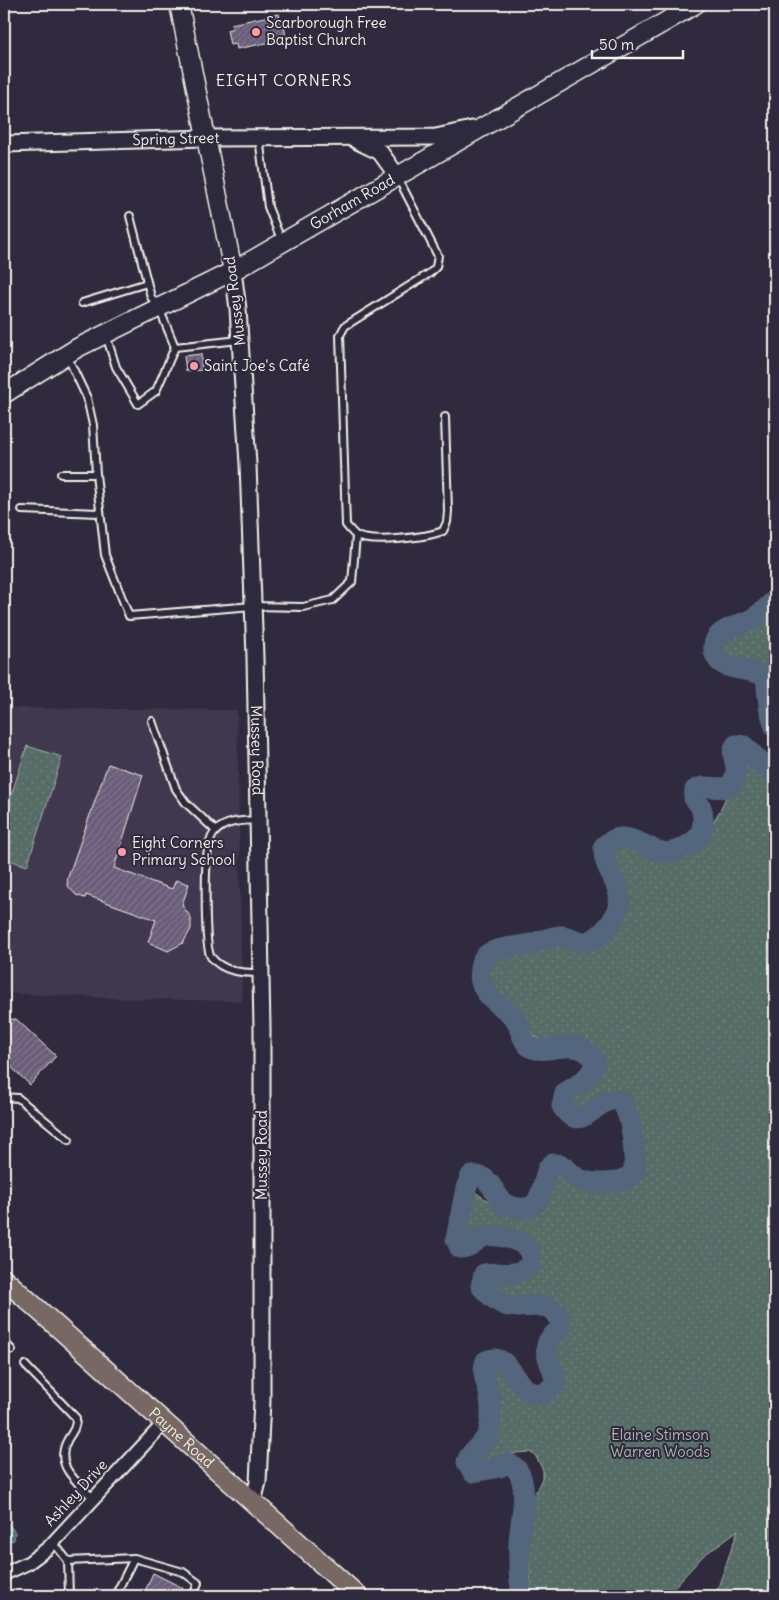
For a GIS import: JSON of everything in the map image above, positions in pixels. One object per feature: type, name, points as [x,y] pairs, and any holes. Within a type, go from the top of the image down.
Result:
[{"type":"main road","name":"Mussey Road","points":[[179,4],[233,270]]},
{"type":"main road","name":"Gorham Road","points":[[4,394],[66,355],[106,333],[159,308],[282,243],[398,177],[677,11],[696,4]]},
{"type":"main road","name":"Payne Road","points":[[4,1279],[358,1596]]},
{"type":"street","name":"Spring Street","points":[[4,144],[206,138],[436,137],[463,132],[488,124]]},
{"type":"street","name":"Spring Street","points":[[348,138],[362,142],[380,152],[398,177]]},
{"type":"street","name":"Mussey Road","points":[[233,270],[240,340],[248,464],[253,606],[260,973],[262,1401],[258,1482],[252,1502]]},
{"type":"street","name":"Ashley Drive","points":[[4,1574],[28,1564],[53,1542],[164,1423]]},
{"type":"lane","points":[[259,138],[268,208],[282,243]]},
{"type":"lane","points":[[398,177],[438,256],[436,267],[430,274],[345,326],[340,335],[346,525],[356,536],[370,539],[426,537],[443,531],[448,522],[445,417]]},
{"type":"lane","points":[[106,333],[116,367],[138,404],[156,391],[175,347],[159,308],[151,297],[130,216]]},
{"type":"lane","points":[[82,302],[147,283]]},
{"type":"lane","points":[[175,347],[240,340]]},
{"type":"lane","points":[[66,355],[87,398],[91,416],[99,513],[105,555],[129,616],[253,606],[303,607],[333,600],[352,582],[356,536]]},
{"type":"lane","points":[[61,474],[96,474]]},
{"type":"lane","points":[[22,510],[99,513]]},
{"type":"lane","points":[[152,721],[176,789],[192,809],[216,831]]},
{"type":"lane","points":[[257,820],[225,825],[216,831],[211,839],[206,859],[209,953],[218,964],[227,969],[260,973]]},
{"type":"lane","points":[[4,1097],[18,1098],[69,1140]]},
{"type":"lane","points":[[4,1342],[12,1350]]},
{"type":"lane","points":[[26,1365],[76,1418],[76,1426],[64,1448],[62,1461],[67,1472],[93,1498]]},
{"type":"lane","points":[[53,1542],[68,1561],[69,1596]]},
{"type":"lane","points":[[68,1561],[134,1558],[183,1572],[198,1583],[193,1596]]},
{"type":"lane","points":[[115,1596],[134,1558]]},
{"type":"shaded area","name":"Eight Corners Primary School","points":[[4,708],[237,710],[242,1001],[136,999],[4,993]]},
{"type":"green space","points":[[775,608],[775,714],[772,676],[769,671],[759,665],[730,659],[719,645],[727,636]]},
{"type":"green space","points":[[27,746],[62,757],[27,866],[4,858],[4,818]]},
{"type":"green space","name":"Elaine Stimson Warren Woods","points":[[744,752],[775,775],[775,1596],[715,1596],[738,1530],[703,1556],[666,1596],[532,1596],[529,1562],[525,1553],[524,1537],[529,1508],[543,1476],[543,1470],[535,1455],[529,1452],[516,1453],[483,1466],[475,1463],[473,1456],[478,1450],[484,1451],[495,1430],[498,1401],[496,1386],[491,1375],[495,1367],[499,1366],[519,1390],[537,1401],[545,1401],[560,1387],[561,1375],[553,1356],[552,1347],[561,1323],[561,1314],[553,1303],[547,1301],[539,1299],[525,1303],[516,1303],[500,1300],[495,1295],[491,1289],[491,1281],[517,1274],[531,1259],[534,1246],[523,1238],[497,1232],[481,1235],[471,1242],[467,1235],[471,1208],[469,1193],[473,1190],[486,1200],[501,1207],[517,1211],[533,1210],[546,1197],[549,1181],[555,1171],[560,1169],[571,1178],[583,1184],[593,1187],[612,1188],[626,1182],[635,1172],[639,1158],[640,1141],[637,1124],[631,1108],[623,1095],[600,1099],[578,1108],[572,1108],[566,1102],[569,1096],[597,1067],[600,1060],[597,1050],[578,1041],[544,1043],[531,1033],[512,1004],[487,982],[485,969],[488,964],[506,951],[538,949],[567,942],[587,944],[597,941],[611,929],[618,919],[623,897],[620,878],[608,849],[619,842],[648,851],[662,852],[680,849],[694,843],[708,830],[721,809],[736,773],[737,756]]},
{"type":"water","points":[[4,1518],[15,1532],[14,1540],[4,1542]]},
{"type":"building","name":"Scarborough Free Baptist Church","points":[[279,14],[281,24],[284,24],[286,39],[237,49],[236,44],[230,45],[227,30],[233,28],[231,24]]},
{"type":"building","name":"Saint Joe's Café","points":[[201,354],[202,370],[186,371],[184,356]]},
{"type":"building","points":[[108,764],[143,775],[114,868],[172,889],[176,880],[189,884],[182,905],[191,918],[191,929],[183,943],[168,951],[148,942],[156,920],[86,895],[85,898],[76,895],[67,885],[68,877]]},
{"type":"building","points":[[16,1019],[56,1056],[30,1085],[4,1060],[4,1020]]},
{"type":"building","points":[[153,1573],[183,1588],[179,1596],[143,1596]]},
{"type":"waterway","points":[[775,600],[755,617],[721,633],[714,644],[716,656],[724,664],[766,677],[769,707],[775,727]]},
{"type":"waterway","points":[[523,1596],[520,1583],[519,1542],[524,1498],[520,1476],[515,1468],[507,1463],[500,1467],[473,1472],[467,1462],[472,1453],[485,1440],[489,1431],[491,1407],[484,1375],[486,1361],[496,1359],[505,1363],[525,1388],[533,1393],[542,1393],[555,1385],[547,1347],[549,1340],[561,1326],[558,1316],[553,1310],[540,1306],[516,1307],[505,1305],[493,1298],[481,1286],[484,1274],[515,1273],[526,1268],[531,1263],[530,1255],[528,1250],[518,1242],[498,1236],[486,1236],[469,1246],[460,1248],[456,1239],[466,1188],[471,1176],[477,1176],[487,1181],[504,1204],[516,1208],[526,1208],[532,1206],[537,1201],[548,1168],[552,1164],[560,1165],[579,1179],[607,1183],[622,1180],[633,1173],[634,1157],[630,1121],[623,1104],[618,1100],[610,1100],[583,1117],[576,1118],[569,1115],[562,1106],[565,1093],[588,1076],[595,1061],[588,1053],[573,1047],[539,1049],[529,1046],[515,1019],[485,990],[480,976],[481,966],[484,958],[489,953],[497,950],[556,937],[564,936],[586,942],[598,936],[614,918],[619,900],[616,885],[606,862],[604,846],[613,840],[625,838],[656,850],[670,852],[679,850],[693,842],[700,835],[703,822],[702,809],[694,798],[695,790],[707,787],[720,788],[730,785],[736,772],[733,756],[736,745],[744,746],[775,776]]},
{"type":"place","name":"Scarborough Free Baptist Church","points":[[256,32]]},
{"type":"place","name":"Saint Joe's Café","points":[[194,366]]},
{"type":"place","name":"Eight Corners Primary School","points":[[122,852]]},
{"type":"district","name":"EIGHT CORNERS","points":[[284,80]]}]
